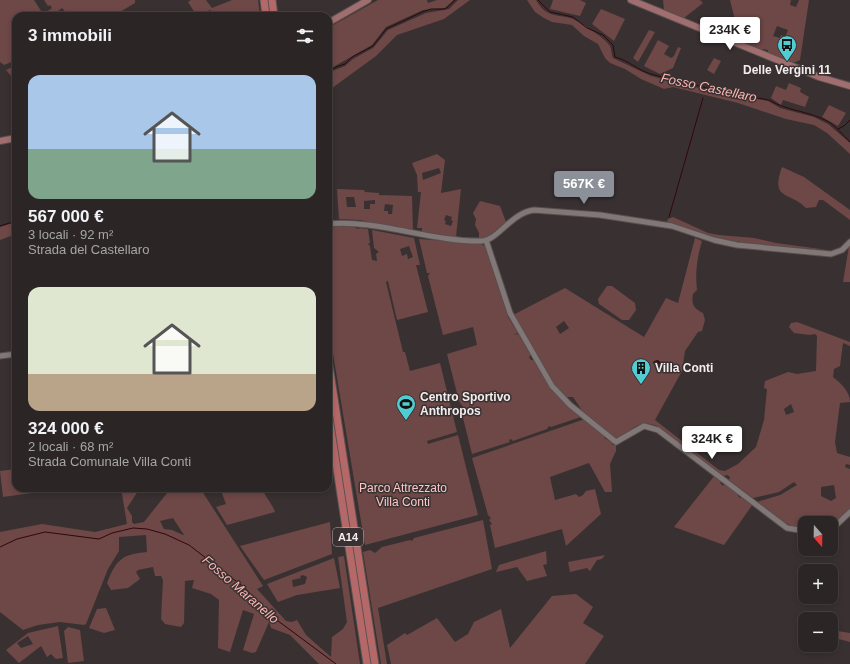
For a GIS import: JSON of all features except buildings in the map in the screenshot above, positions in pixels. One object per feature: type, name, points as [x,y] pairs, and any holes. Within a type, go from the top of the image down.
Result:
[{"type":"highway","points":[[264,0],[266,12]]},
{"type":"highway","points":[[272,0],[274,12]]},
{"type":"highway","name":"A14","points":[[332,385],[375,664]]},
{"type":"highway","name":"A14","points":[[332,437],[367,664]]},
{"type":"main road","points":[[332,21],[368,0]]},
{"type":"main road","points":[[631,0],[819,77],[850,86]]},
{"type":"main road","points":[[0,141],[12,139]]},
{"type":"street","points":[[332,224],[349,223],[441,238],[486,240],[515,217],[534,210],[600,215],[665,225],[714,240],[760,249],[831,254],[842,250],[850,242]]},
{"type":"street","points":[[486,240],[510,313],[552,386],[570,405],[616,442],[640,428],[647,426],[658,430],[787,528],[798,530]]},
{"type":"street","points":[[0,356],[12,354]]},
{"type":"street","points":[[838,523],[850,512]]},
{"type":"green space","points":[[0,0],[34,0],[42,12],[12,12],[12,62],[4,65],[0,62]]},
{"type":"green space","points":[[44,0],[135,0],[135,3],[120,12],[66,12],[62,8],[57,12],[46,12],[52,8],[50,5],[48,6]]},
{"type":"green space","points":[[191,0],[206,0],[212,8],[232,0],[258,0],[260,12],[212,12],[210,10],[206,12],[194,12],[188,2]]},
{"type":"green space","points":[[378,0],[427,0],[428,3],[437,0],[454,0],[445,8],[423,10],[386,27],[372,45],[332,68],[332,26]]},
{"type":"green space","points":[[458,0],[470,0],[444,19],[397,35],[376,56],[332,88],[332,71],[345,66],[353,59],[373,48],[388,30],[426,13],[449,9]]},
{"type":"green space","points":[[527,0],[536,0],[543,9],[551,14],[574,19],[597,34],[610,46],[613,58],[651,76],[689,86],[768,101],[780,108],[814,117],[828,124],[850,143],[850,154],[827,133],[814,125],[786,119],[738,103],[673,87],[664,89],[641,79],[625,69],[610,63],[605,58],[598,44],[584,36],[572,25],[552,22],[535,12]]},
{"type":"green space","points":[[553,0],[580,0],[586,3],[580,16],[550,9]]},
{"type":"green space","points":[[663,0],[700,0],[703,3],[684,18],[664,10]]},
{"type":"green space","points":[[730,0],[791,0],[790,5],[796,7],[799,0],[809,0],[800,60],[796,62],[784,61],[768,53],[768,50],[763,49],[761,51],[746,43],[738,32]],"holes":[[[777,26],[788,30],[785,37],[781,35],[780,38],[773,36]]]},
{"type":"green space","points":[[601,9],[625,19],[614,41],[592,24]]},
{"type":"green space","points":[[649,30],[655,32],[638,62],[633,58]]},
{"type":"green space","points":[[658,40],[669,46],[664,54],[671,58],[674,56],[678,47],[681,48],[673,68],[660,74],[644,66]]},
{"type":"green space","points":[[714,58],[721,61],[714,74],[707,70]]},
{"type":"green space","points":[[12,67],[12,77],[6,70]]},
{"type":"green space","points":[[789,83],[801,88],[800,92],[809,97],[805,107],[783,100],[781,105],[771,98],[776,86],[786,90]]},
{"type":"green space","points":[[829,105],[846,113],[838,126],[822,117]]},
{"type":"green space","points":[[437,154],[445,160],[441,193],[461,189],[456,237],[422,232],[422,228],[417,228],[421,192],[418,192],[417,175],[412,163]],"holes":[[[439,168],[441,173],[423,180],[422,173]],[[446,215],[452,217],[451,220],[453,221],[451,226],[445,224],[446,221],[444,220]]]},
{"type":"green space","points":[[782,167],[804,177],[850,210],[850,220],[823,200],[819,200],[816,207],[806,208],[784,194],[778,185]]},
{"type":"green space","points":[[337,189],[364,190],[365,192],[379,193],[379,195],[412,196],[413,231],[360,220],[339,219]],"holes":[[[346,197],[354,197],[356,207],[347,207]],[[375,200],[375,204],[370,204],[370,209],[364,209],[364,201]],[[385,204],[393,205],[392,214],[388,214],[388,211],[384,211]]]},
{"type":"green space","points":[[480,201],[500,206],[506,222],[486,238],[479,238],[479,233],[475,225],[476,219],[473,213]]},
{"type":"green space","points":[[673,217],[708,233],[754,238],[776,243],[828,250],[761,245],[714,238],[667,222],[668,219]]},
{"type":"green space","points":[[12,223],[12,236],[0,240],[0,227]]},
{"type":"green space","name":"Parco Attrezzato Villa Conti","points":[[342,226],[368,229],[370,243],[368,244],[370,246],[372,260],[377,261],[376,254],[379,252],[374,248],[372,230],[414,238],[420,265],[416,265],[428,312],[397,320],[388,281],[386,282],[403,352],[405,352],[410,371],[440,363],[457,432],[427,441],[428,444],[458,435],[478,515],[365,545],[332,348],[332,227]],"holes":[[[409,246],[413,257],[408,259],[407,254],[402,256],[400,249]]]},
{"type":"green space","points":[[695,238],[702,241],[697,266],[697,290],[693,294],[692,301],[695,308],[703,313],[705,320],[702,331],[698,332],[685,351],[682,371],[655,420],[719,470],[725,471],[738,464],[756,447],[764,420],[767,389],[764,388],[765,381],[788,372],[797,374],[816,371],[817,336],[815,334],[810,335],[794,333],[789,327],[791,323],[797,322],[850,342],[850,346],[843,343],[840,366],[834,369],[833,377],[844,388],[850,398],[850,402],[840,403],[835,442],[837,453],[850,457],[850,465],[846,464],[845,467],[850,469],[850,509],[838,520],[838,516],[798,516],[798,527],[785,523],[757,502],[780,495],[797,485],[794,482],[779,492],[753,498],[729,480],[730,477],[727,475],[723,476],[657,426],[642,424],[625,435],[614,438],[583,412],[573,397],[565,397],[552,382],[513,315],[565,288],[644,337],[666,298],[678,303]],"holes":[[[564,321],[569,328],[560,334],[556,327]],[[791,404],[794,412],[786,415],[784,409]],[[834,485],[836,498],[831,501],[821,496],[821,487]]]},
{"type":"green space","points":[[419,239],[478,243],[485,246],[508,317],[518,333],[513,335],[518,334],[531,355],[529,357],[531,360],[535,360],[555,391],[581,417],[551,427],[549,426],[547,429],[513,441],[511,439],[509,440],[510,442],[472,454],[461,410],[463,407],[459,401],[447,354],[477,345],[473,327],[443,335],[428,276],[430,273],[427,273]]},
{"type":"green space","points":[[850,245],[850,282],[843,282],[849,246]]},
{"type":"green space","points":[[607,286],[612,286],[635,303],[636,310],[629,320],[622,320],[599,304],[598,299]]},
{"type":"green space","points":[[585,419],[605,436],[604,438],[613,443],[612,445],[616,445],[616,451],[610,464],[612,492],[605,492],[589,463],[550,477],[555,500],[576,494],[579,497],[586,491],[595,489],[601,514],[566,546],[562,529],[495,548],[490,525],[492,524],[489,520],[491,518],[488,515],[472,458]]},
{"type":"green space","points":[[12,470],[12,492],[32,493],[3,497],[0,471]]},
{"type":"green space","points":[[715,475],[722,481],[720,483],[723,486],[725,483],[737,492],[740,498],[743,496],[753,504],[724,545],[674,527]]},
{"type":"green space","points":[[122,492],[137,492],[127,508],[132,516],[132,522],[134,524],[144,522],[168,492],[203,492],[263,586],[257,589],[286,621],[292,622],[297,620],[306,635],[331,657],[332,637],[343,629],[347,622],[338,557],[344,556],[360,664],[319,664],[290,635],[271,628],[269,622],[256,652],[252,653],[243,650],[254,614],[243,610],[230,652],[218,648],[219,600],[211,594],[192,588],[194,580],[185,581],[184,623],[181,627],[165,624],[161,619],[163,580],[161,576],[155,576],[153,567],[138,570],[136,572],[140,579],[128,588],[111,590],[107,583],[117,564],[121,560],[131,554],[147,552],[146,535],[119,537],[119,551],[108,569],[86,624],[60,622],[38,625],[23,630],[0,612],[0,532],[42,524],[95,532],[127,524]],"holes":[[[173,518],[183,535],[172,530],[164,529],[160,521]]]},
{"type":"green space","points":[[222,492],[264,492],[275,512],[227,525],[216,507],[226,504]]},
{"type":"green space","points":[[483,520],[492,569],[378,608],[387,664],[381,664],[363,552],[370,550],[375,553],[382,547],[410,540],[412,541],[414,538]]},
{"type":"green space","points":[[330,522],[332,554],[264,580],[240,546]]},
{"type":"green space","points":[[546,551],[547,564],[543,565],[547,576],[527,581],[517,567],[496,572],[499,565]]},
{"type":"green space","points":[[605,555],[602,559],[597,560],[590,571],[587,568],[570,572],[568,562]]},
{"type":"green space","points":[[334,558],[340,588],[297,595],[278,602],[267,584]],"holes":[[[303,575],[307,577],[305,584],[293,587],[292,580],[301,578],[300,576]]]},
{"type":"green space","points":[[576,594],[593,607],[583,623],[604,636],[585,664],[391,664],[387,645],[405,633],[407,635],[437,618],[455,642],[468,634],[474,622],[501,609],[510,648],[552,596]]},
{"type":"green space","points":[[106,608],[115,630],[104,633],[89,628],[97,609]]},
{"type":"green space","points":[[58,626],[63,658],[56,659],[51,654],[47,657],[41,646],[19,663],[6,650],[28,633]],"holes":[[[28,636],[33,644],[21,648],[17,643]]]},
{"type":"green space","points":[[68,627],[80,630],[84,661],[68,663],[64,631]]},
{"type":"green space","points":[[838,631],[850,633],[850,642],[838,639]]},
{"type":"shaded area","points":[[658,360],[665,367],[663,372],[653,363],[654,361]]},
{"type":"waterway","name":"Fosso Castellaro","points":[[332,70],[345,64],[352,57],[373,46],[386,29],[422,12],[431,9],[445,9],[455,0]]},
{"type":"waterway","name":"Fosso Castellaro","points":[[538,0],[550,12],[573,17],[587,28],[603,35],[613,45],[615,57],[646,72],[724,92],[769,100],[783,107],[813,115],[830,123],[850,142]]},
{"type":"waterway","points":[[669,217],[703,98]]},
{"type":"waterway","points":[[838,129],[850,120]]},
{"type":"waterway","name":"Fosso Castellaro","points":[[0,226],[12,222]]},
{"type":"waterway","name":"Fosso Maranello","points":[[0,547],[17,539],[45,532],[99,539],[112,533],[133,528],[147,529],[165,534],[189,545],[245,588],[266,612],[336,664]]},
{"type":"place","name":"Delle Vergini 11","points":[[787,62]]},
{"type":"place","name":"Villa Conti","points":[[641,385]]},
{"type":"place","name":"Centro Sportivo Anthropos","points":[[406,421]]}]
